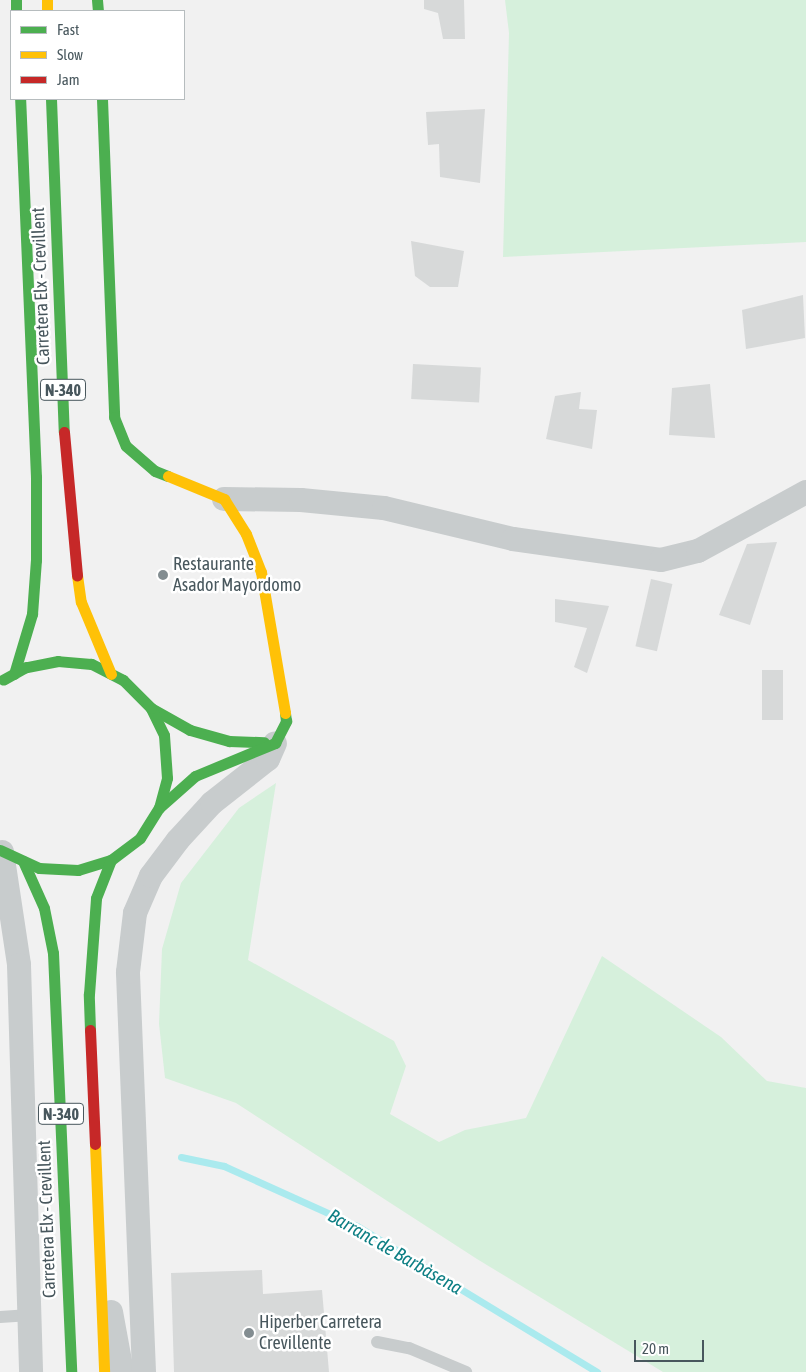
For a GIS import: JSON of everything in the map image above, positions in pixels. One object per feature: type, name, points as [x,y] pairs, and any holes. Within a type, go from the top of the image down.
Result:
[{"type":"main road","name":"Carretera Elx - Crevillent","points":[[14,674],[32,614],[36,551],[36,477],[20,100]]},
{"type":"main road","name":"Carretera Elx - Crevillent","points":[[51,100],[66,478],[72,547],[81,602],[112,674]]},
{"type":"main road","points":[[102,100],[114,417],[126,446],[155,471],[224,499],[246,534],[261,572],[286,721],[275,743],[195,776],[159,808]]},
{"type":"main road","name":"N-340","points":[[0,682],[26,668],[58,661],[91,664],[123,680],[151,708],[164,735],[167,778],[159,808],[140,838],[111,860],[78,870],[39,868],[8,854]]},
{"type":"main road","points":[[151,708],[190,730],[210,736],[229,741],[275,743]]},
{"type":"main road","name":"Carretera Elx - Crevillent","points":[[8,854],[44,908],[53,953],[71,1372]]},
{"type":"main road","name":"N-340","points":[[104,1372],[90,951],[96,898],[111,860]]},
{"type":"street","points":[[224,499],[301,500],[384,508],[514,539],[661,560],[698,551],[806,492]]},
{"type":"street","points":[[144,1372],[128,972],[135,913],[151,876],[178,840],[212,803],[268,759],[275,743]]},
{"type":"street","points":[[8,854],[10,985],[30,1315],[31,1372]]},
{"type":"street","points":[[100,1247],[122,1372]]},
{"type":"lane","points":[[0,1317],[30,1315]]},
{"type":"lane","points":[[377,1342],[409,1348],[466,1372]]},
{"type":"green space","points":[[505,0],[806,0],[806,242],[503,257],[509,33]]},
{"type":"green space","points":[[276,783],[248,960],[394,1041],[406,1066],[390,1114],[439,1142],[465,1130],[526,1118],[602,956],[721,1037],[767,1081],[806,1088],[806,1372],[663,1372],[477,1259],[236,1103],[165,1078],[159,1024],[162,949],[181,883],[239,808]]},
{"type":"building","points":[[424,0],[464,0],[465,39],[443,39],[438,13],[424,9]]},
{"type":"building","points":[[485,109],[480,183],[440,177],[439,144],[428,145],[426,112]]},
{"type":"building","points":[[411,241],[464,251],[458,287],[430,287],[415,276]]},
{"type":"building","points":[[803,295],[805,338],[746,349],[742,310]]},
{"type":"building","points":[[413,364],[481,368],[479,403],[411,399]]},
{"type":"building","points":[[710,384],[715,438],[669,435],[672,388]]},
{"type":"building","points":[[581,392],[579,409],[597,410],[592,449],[546,439],[555,396]]},
{"type":"building","points":[[777,542],[750,625],[719,615],[747,544]]},
{"type":"building","points":[[651,579],[672,584],[657,651],[635,646]]},
{"type":"building","points":[[555,599],[609,606],[587,673],[574,667],[587,628],[555,622]]},
{"type":"building","points":[[762,670],[783,670],[783,720],[762,720]]},
{"type":"building","name":"Hiperber Carretera Crevillente","points":[[262,1270],[263,1294],[322,1290],[329,1372],[174,1372],[171,1273]]},
{"type":"waterway","name":"Barranc de Barbàsena","points":[[181,1157],[224,1166],[357,1226],[597,1372]]},
{"type":"traffic: fast","points":[[16,0],[16,10]]},
{"type":"traffic: fast","points":[[97,0],[98,10]]},
{"type":"traffic: fast","points":[[14,674],[32,614],[36,560],[36,477],[20,100]]},
{"type":"traffic: fast","points":[[51,100],[64,432]]},
{"type":"traffic: fast","points":[[102,100],[114,417],[126,446],[155,471],[168,476]]},
{"type":"traffic: fast","points":[[0,850],[39,868],[78,870],[111,860],[140,838],[159,808],[167,778],[164,735],[151,708],[123,680],[91,664],[58,661],[26,667],[3,680]]},
{"type":"traffic: fast","points":[[151,708],[190,730],[229,741],[264,742]]},
{"type":"traffic: fast","points":[[159,808],[195,776],[275,743],[286,721],[285,713]]},
{"type":"traffic: fast","points":[[90,1030],[89,994],[96,898],[111,860]]},
{"type":"traffic: fast","points":[[23,861],[44,908],[53,953],[71,1372]]},
{"type":"traffic: slow","points":[[47,0],[47,10]]},
{"type":"traffic: slow","points":[[168,476],[224,499],[246,534],[261,572],[285,713]]},
{"type":"traffic: slow","points":[[77,575],[81,602],[111,674]]},
{"type":"traffic: slow","points":[[95,1144],[104,1372]]},
{"type":"traffic: jam","points":[[64,432],[77,575]]},
{"type":"traffic: jam","points":[[90,1030],[95,1144]]},
{"type":"place","name":"Restaurante Asador Mayordomo","points":[[163,575]]},
{"type":"place","name":"Hiperber Carretera Crevillente","points":[[249,1333]]}]
